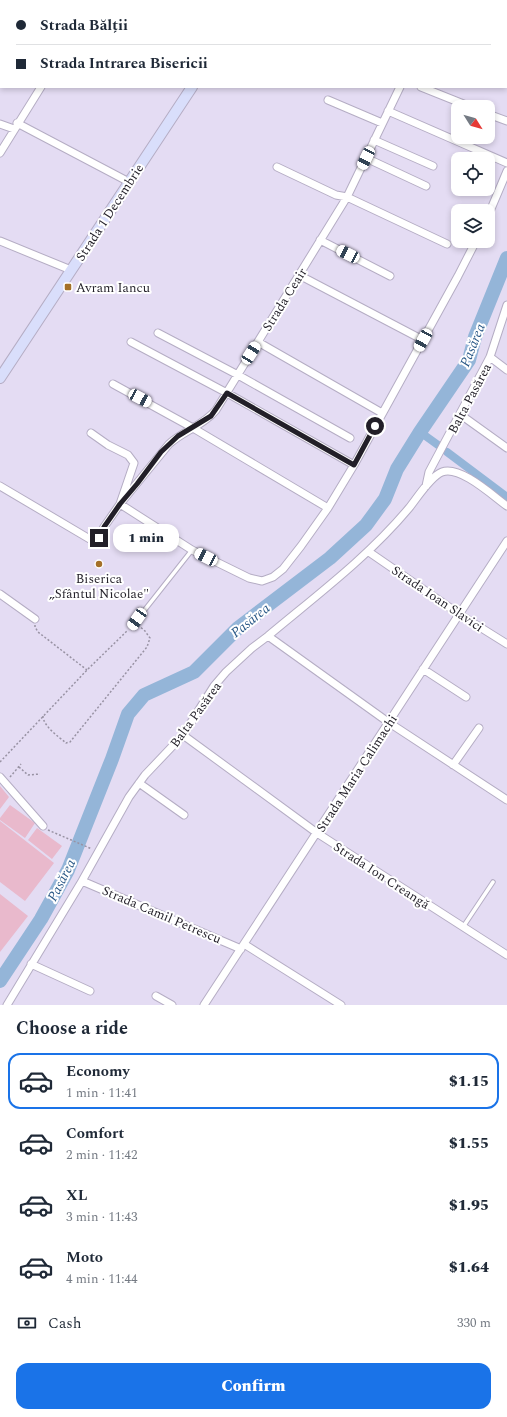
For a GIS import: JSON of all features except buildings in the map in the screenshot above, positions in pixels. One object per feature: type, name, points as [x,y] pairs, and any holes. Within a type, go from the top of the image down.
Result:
[{"type":"main road","name":"Strada 1 Decembrie","points":[[0,378],[191,88]]},
{"type":"street","points":[[0,153],[40,88]]},
{"type":"street","name":"Strada Ceair","points":[[120,504],[169,444],[211,416],[227,393],[347,197],[400,88]]},
{"type":"street","points":[[424,88],[454,100]]},
{"type":"street","points":[[328,100],[382,124]]},
{"type":"street","points":[[388,111],[507,163]]},
{"type":"street","points":[[495,117],[507,121]]},
{"type":"street","points":[[0,124],[16,126],[129,182]]},
{"type":"street","points":[[374,140],[433,166]]},
{"type":"street","points":[[366,158],[426,186]]},
{"type":"street","points":[[277,167],[336,195],[347,197],[447,244]]},
{"type":"street","points":[[493,204],[507,171]]},
{"type":"street","points":[[320,240],[390,276]]},
{"type":"street","points":[[0,241],[71,270]]},
{"type":"street","points":[[120,504],[192,550],[249,578],[262,581],[273,578],[283,570],[328,508],[354,465],[472,248]]},
{"type":"street","points":[[299,275],[423,340]]},
{"type":"street","name":"Balta Pasărea","points":[[425,488],[430,472],[490,358],[507,306]]},
{"type":"street","points":[[158,333],[238,375],[350,438]]},
{"type":"street","points":[[131,342],[227,393],[354,465]]},
{"type":"street","points":[[258,342],[382,413]]},
{"type":"street","points":[[490,358],[507,370]]},
{"type":"street","points":[[113,384],[193,428],[328,508]]},
{"type":"street","points":[[461,414],[507,448]]},
{"type":"street","points":[[0,486],[93,541],[97,540],[120,504],[134,463],[128,455],[108,445],[91,433]]},
{"type":"street","name":"Balta Pasărea","points":[[7,1005],[82,881],[121,810],[139,783],[183,735],[214,686],[226,672],[252,648],[369,552],[434,478],[442,472],[450,471],[458,473],[507,506]]},
{"type":"street","name":"Strada Maria Calimachi","points":[[204,1005],[507,541]]},
{"type":"street","name":"Strada Ioan Slavici","points":[[369,552],[459,614],[507,644]]},
{"type":"street","points":[[0,594],[35,619]]},
{"type":"street","points":[[268,636],[388,722],[507,800]]},
{"type":"street","points":[[423,669],[466,697]]},
{"type":"street","points":[[453,765],[479,728]]},
{"type":"street","name":"Strada Ion Creangă","points":[[183,735],[317,834],[507,955]]},
{"type":"street","points":[[2,780],[43,826]]},
{"type":"street","points":[[139,783],[184,815]]},
{"type":"street","name":"Strada Camil Petrescu","points":[[82,881],[243,946],[341,1005]]},
{"type":"street","points":[[32,964],[90,991]]},
{"type":"street","points":[[156,996],[172,1005]]},
{"type":"lane","points":[[132,626],[192,550]]},
{"type":"lane","points":[[463,927],[493,882]]},
{"type":"path","points":[[35,619],[34,627],[38,632],[87,670]]},
{"type":"path","points":[[0,762],[43,716],[87,670],[132,626],[138,625],[145,631],[150,638],[147,647],[70,742],[66,743],[53,732],[43,720],[43,716]]},
{"type":"path","points":[[2,780],[21,764]]},
{"type":"path","points":[[19,767],[28,775],[40,774]]},
{"type":"path","points":[[43,826],[50,832],[98,851]]},
{"type":"shaded area","points":[[0,786],[9,797],[0,809]]},
{"type":"shaded area","points":[[10,805],[35,823],[25,838],[0,820]]},
{"type":"shaded area","points":[[0,821],[54,863],[25,901],[0,882]]},
{"type":"shaded area","points":[[37,828],[62,846],[52,859],[28,840]]},
{"type":"shaded area","points":[[0,894],[28,916],[0,952]]},
{"type":"waterway","name":"Pasărea","points":[[0,981],[41,919],[68,870],[112,759],[128,714],[144,695],[194,672],[238,628],[330,558],[366,525],[385,499],[397,469],[420,432],[469,360],[475,337],[507,258]]},
{"type":"waterway","points":[[420,432],[438,445]]},
{"type":"waterway","points":[[447,452],[507,497]]},
{"type":"place","name":"Avram Iancu","points":[[68,287]]},
{"type":"place","name":"Biserica „Sfântul Nicolae\"","points":[[99,564]]},
{"type":"route","points":[[99,538],[104,527],[120,504],[161,452],[178,436],[211,416],[227,393],[354,465],[375,426]]}]
